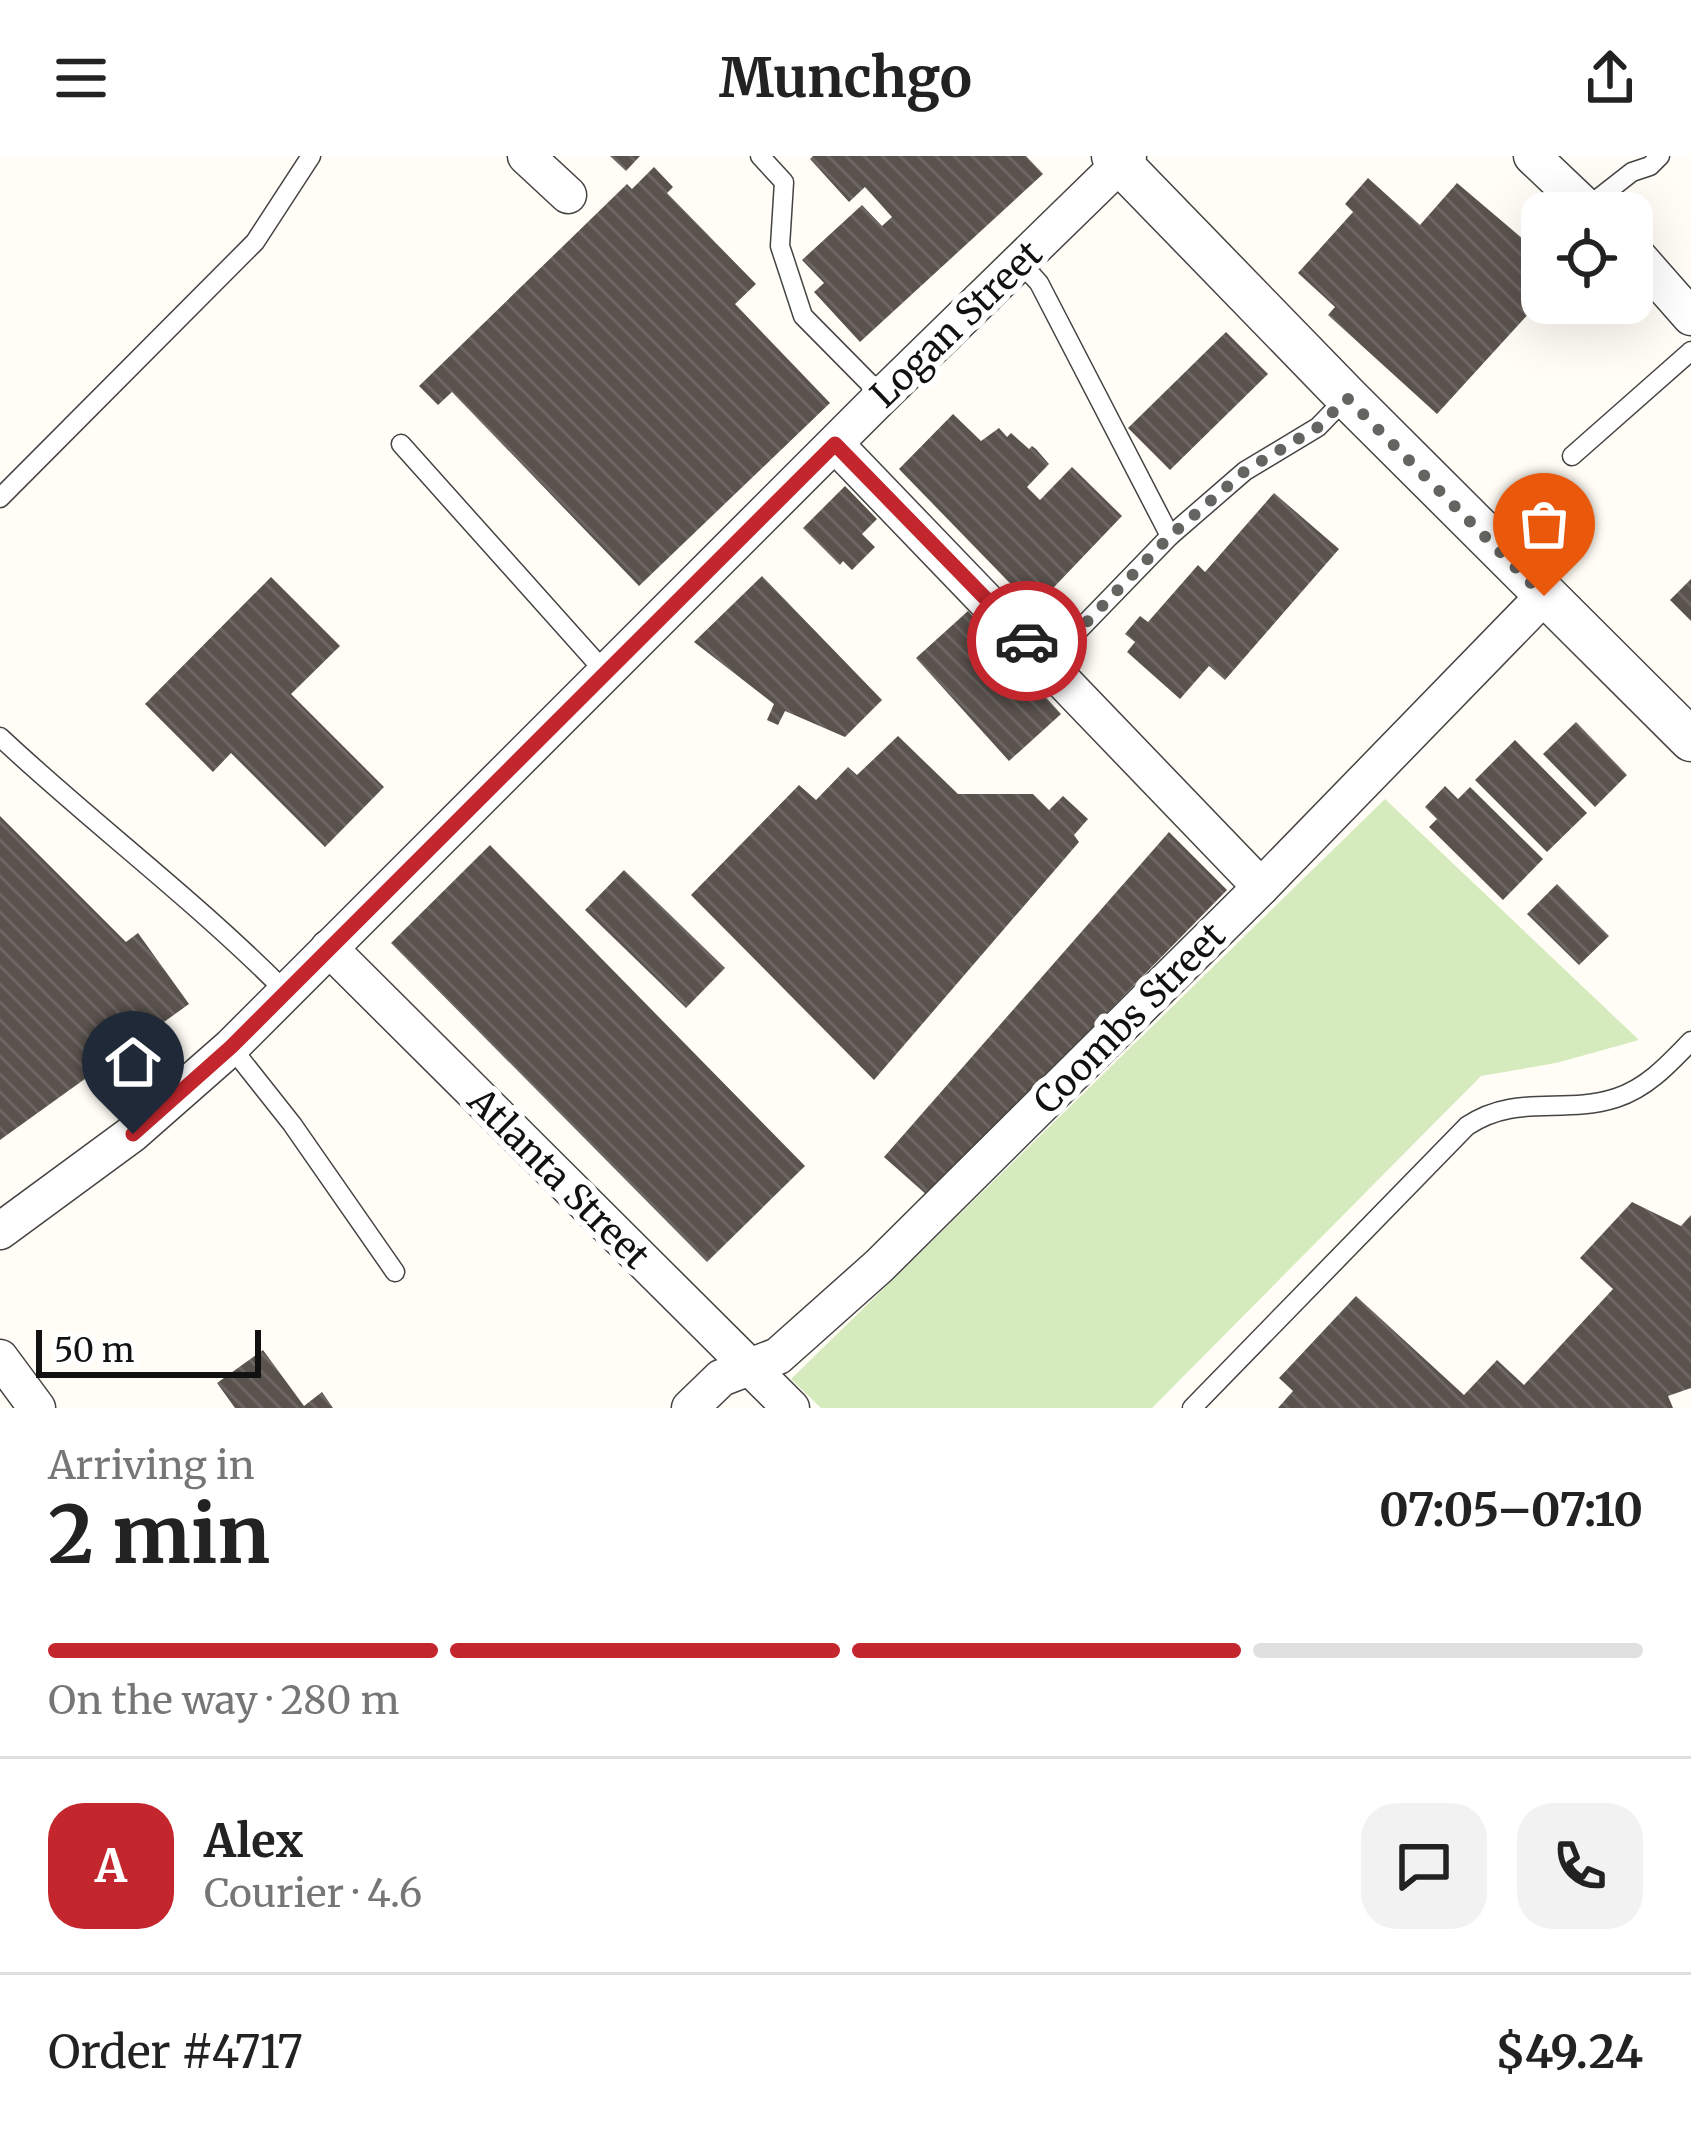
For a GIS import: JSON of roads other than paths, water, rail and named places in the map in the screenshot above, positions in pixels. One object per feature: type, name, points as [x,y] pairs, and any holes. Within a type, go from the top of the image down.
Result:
[{"type":"street","points":[[526,156],[568,195]]},
{"type":"street","points":[[1532,156],[1570,192]]},
{"type":"street","points":[[1120,158],[1347,398],[1691,740]]},
{"type":"street","name":"Logan Street","points":[[0,1231],[133,1134],[231,1047],[1120,158]]},
{"type":"street","points":[[1653,273],[1691,316]]},
{"type":"street","points":[[835,444],[1261,887]]},
{"type":"street","name":"Coombs Street","points":[[691,1408],[721,1378],[778,1356],[879,1266],[1261,887],[1544,596]]},
{"type":"street","name":"Atlanta Street","points":[[328,947],[791,1408]]},
{"type":"street","points":[[0,1358],[37,1408]]},
{"type":"lane","points":[[0,498],[254,242],[311,156]]},
{"type":"lane","points":[[760,156],[784,182],[780,246],[803,316],[882,396]]},
{"type":"lane","points":[[1609,192],[1660,156]]},
{"type":"lane","points":[[1020,262],[1039,283],[1170,536]]},
{"type":"lane","points":[[1572,456],[1691,351]]},
{"type":"lane","points":[[1048,662],[1170,536],[1245,471],[1318,427],[1347,398]]},
{"type":"lane","points":[[400,444],[605,673]]},
{"type":"lane","points":[[0,736],[84,814],[204,911],[285,991]]},
{"type":"lane","points":[[1192,1408],[1467,1126],[1490,1111],[1619,1097],[1659,1075],[1691,1040]]},
{"type":"lane","points":[[231,1047],[292,1124],[395,1272]]}]
